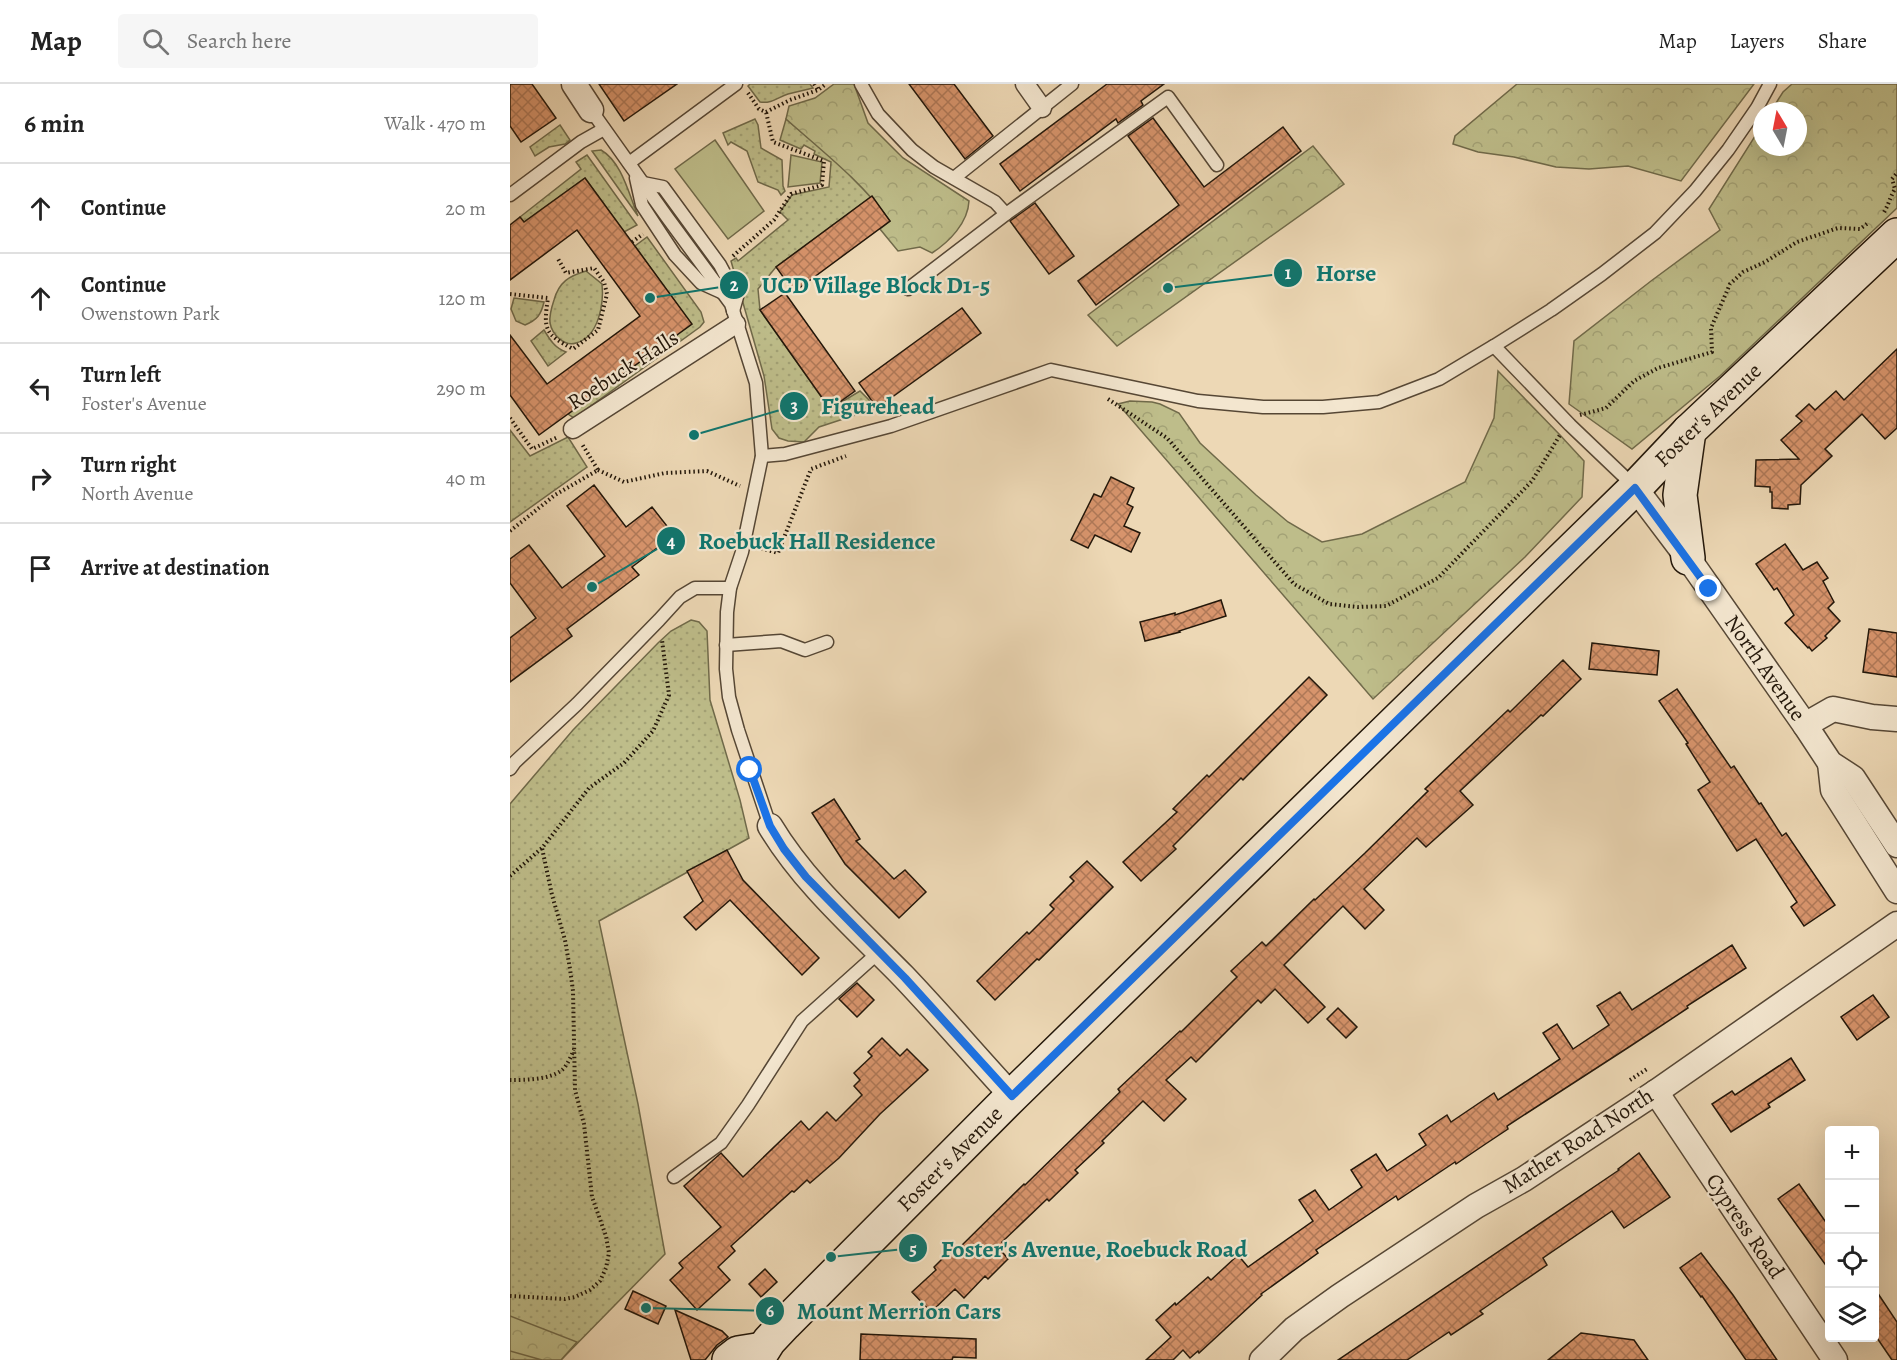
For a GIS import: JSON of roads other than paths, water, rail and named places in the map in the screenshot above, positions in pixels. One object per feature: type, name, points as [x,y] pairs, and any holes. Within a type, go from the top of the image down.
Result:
[{"type":"main road","name":"Foster's Avenue","points":[[766,1353],[1012,1096],[1635,488],[1885,223]]},
{"type":"main road","points":[[1688,558],[1680,495],[1689,431]]},
{"type":"main road","points":[[729,1360],[738,1353],[766,1353]]},
{"type":"street","points":[[574,84],[598,119]]},
{"type":"street","points":[[1025,84],[1042,108]]},
{"type":"street","name":"Roebuck Halls","points":[[573,429],[734,318]]},
{"type":"street","name":"North Avenue","points":[[1635,488],[1688,558],[1830,763],[1853,778],[1897,845]]},
{"type":"street","points":[[1805,725],[1833,709],[1872,717],[1897,719]]},
{"type":"street","name":"North Avenue","points":[[1830,763],[1833,790],[1897,891]]},
{"type":"street","points":[[770,826],[784,849],[806,877],[1012,1096]]},
{"type":"street","name":"Mather Road North","points":[[1262,1360],[1294,1329],[1345,1293],[1483,1201],[1524,1179],[1656,1092],[1897,924]]},
{"type":"street","name":"Cypress Road","points":[[1656,1092],[1835,1360]]},
{"type":"lane","points":[[632,167],[736,84]]},
{"type":"lane","points":[[861,84],[878,114],[912,150],[934,167],[995,202],[1006,214]]},
{"type":"lane","points":[[954,178],[1072,84]]},
{"type":"lane","points":[[762,456],[785,454],[891,426],[1051,370],[1198,401],[1263,406],[1323,407],[1379,402],[1439,379],[1494,346],[1594,280],[1656,233],[1695,191],[1728,150],[1757,108],[1770,84]]},
{"type":"lane","points":[[908,289],[1006,214],[1168,98],[1217,165]]},
{"type":"lane","points":[[510,195],[581,142],[598,119],[731,304],[756,383],[762,456],[744,543],[730,588],[727,612],[726,669],[729,697],[750,770],[770,826]]},
{"type":"lane","points":[[632,167],[642,205],[675,255],[701,284],[723,292]]},
{"type":"lane","points":[[643,183],[663,187],[720,265],[737,297],[734,318]]},
{"type":"lane","points":[[1494,346],[1635,488]]},
{"type":"lane","points":[[510,769],[514,762],[577,704],[680,597],[695,588],[730,588]]},
{"type":"lane","points":[[726,645],[781,641],[805,650],[827,642]]},
{"type":"lane","points":[[674,1177],[721,1143],[802,1021],[879,952]]},
{"type":"place","name":"Horse","points":[[1168,288]]},
{"type":"place","name":"UCD Village Block D1-5","points":[[650,298]]},
{"type":"place","name":"Figurehead","points":[[694,435]]},
{"type":"place","name":"Roebuck Hall Residence","points":[[592,587]]},
{"type":"place","name":"Foster's Avenue, Roebuck Road","points":[[831,1257]]},
{"type":"place","name":"Mount Merrion Cars","points":[[646,1308]]}]
